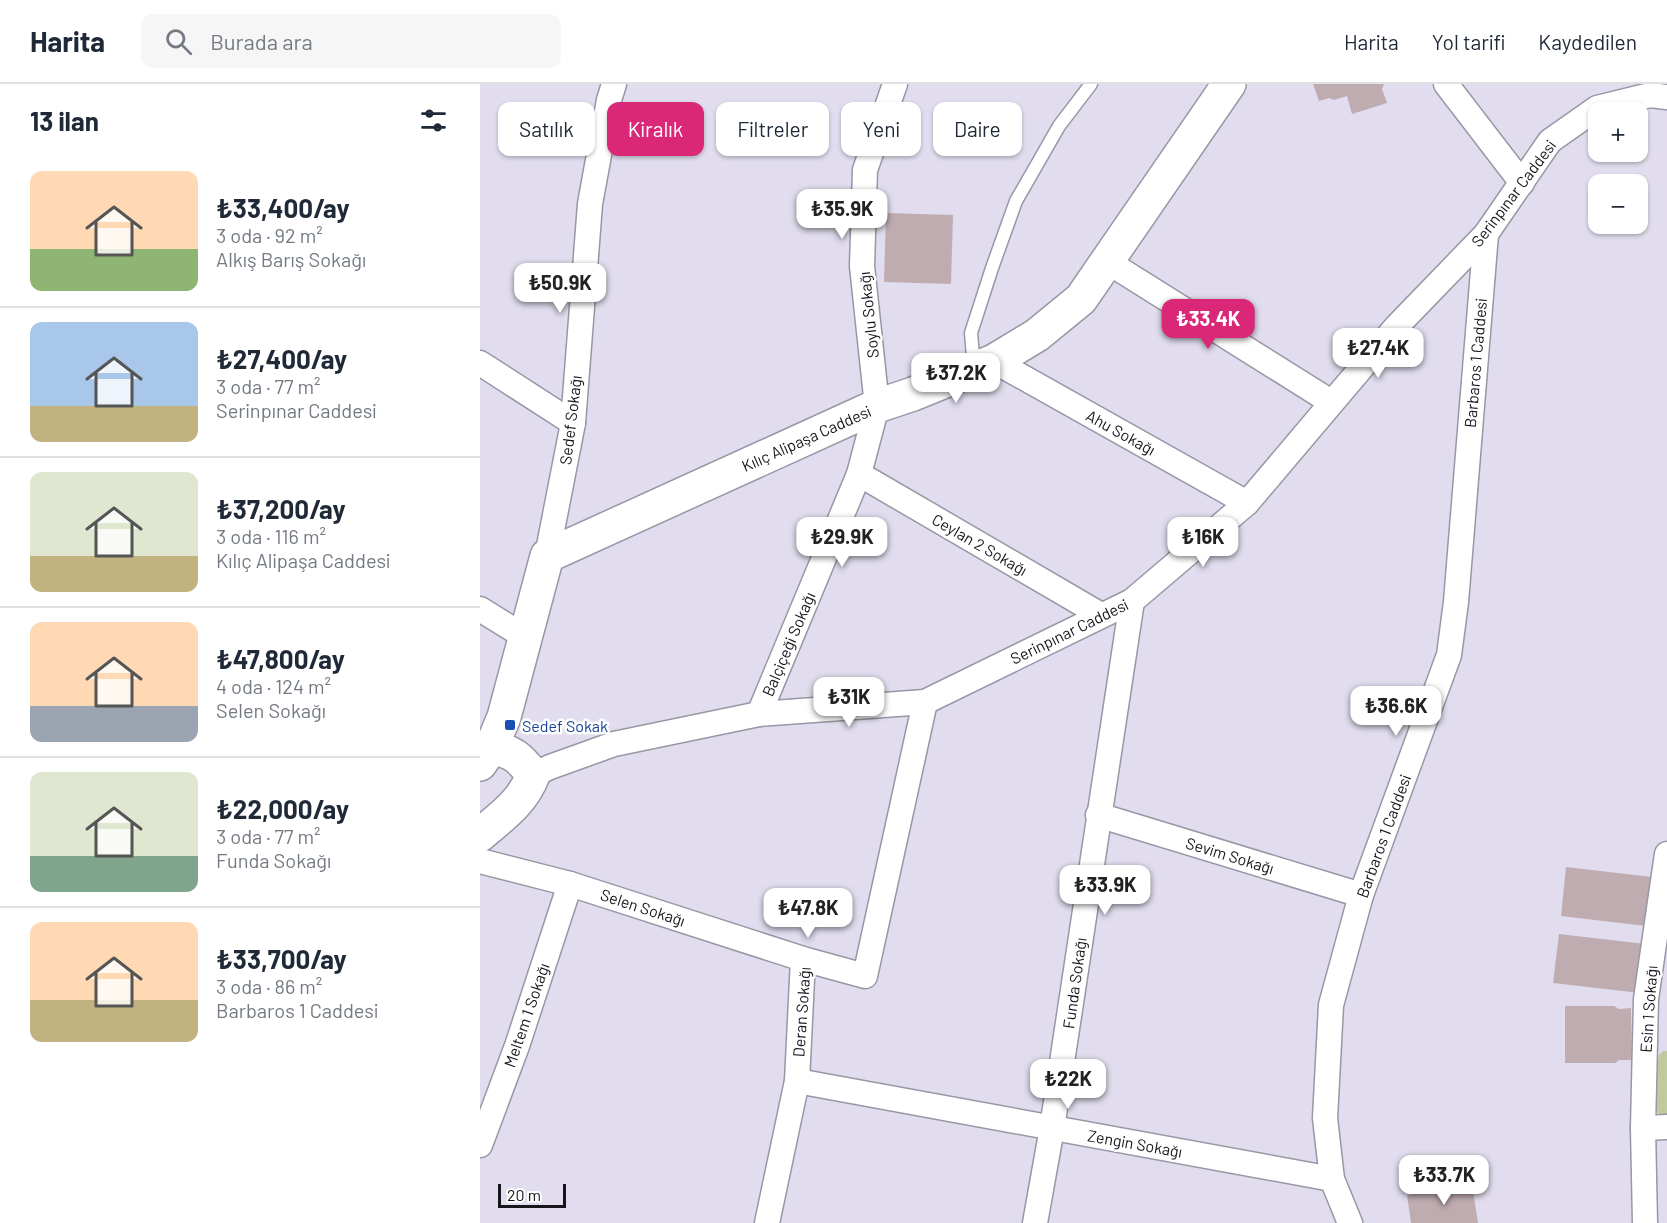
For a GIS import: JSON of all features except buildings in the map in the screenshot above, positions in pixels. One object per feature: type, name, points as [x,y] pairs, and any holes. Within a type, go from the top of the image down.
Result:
[{"type":"street","name":"Sedef Sokağı","points":[[485,756],[504,717],[547,556],[573,423],[590,204],[614,84]]},
{"type":"street","name":"Soylu Sokağı","points":[[877,406],[862,266],[865,170],[895,84]]},
{"type":"street","name":"Kılıç Alipaşa Caddesi","points":[[547,556],[877,406],[984,365],[1037,335],[1081,299],[1229,84]]},
{"type":"street","points":[[1446,84],[1522,183]]},
{"type":"street","name":"Serinpınar Caddesi","points":[[533,775],[550,766],[614,744],[759,714],[925,702],[1132,601],[1247,503],[1396,327],[1486,234],[1550,141],[1597,108],[1650,95],[1667,97]]},
{"type":"street","name":"Barbaros 1 Caddesi","points":[[1350,1223],[1332,1179],[1325,1118],[1331,1005],[1361,895],[1449,655],[1486,234]]},
{"type":"street","points":[[1108,262],[1331,402]]},
{"type":"street","points":[[480,363],[573,423]]},
{"type":"street","name":"Ahu Sokağı","points":[[984,365],[1247,503]]},
{"type":"street","name":"Balçiçeği Sokağı","points":[[759,714],[859,474],[877,406]]},
{"type":"street","name":"Ceylan 2 Sokağı","points":[[859,474],[1101,615]]},
{"type":"street","name":"Funda Sokağı","points":[[1035,1223],[1052,1128],[1132,601]]},
{"type":"street","points":[[480,609],[525,637]]},
{"type":"street","name":"Deran Sokağı","points":[[767,1223],[797,1081],[803,959],[865,976],[925,702]]},
{"type":"street","points":[[480,835],[492,808],[519,801],[528,789],[533,775],[521,759],[503,750],[485,756]]},
{"type":"street","name":"Sevim Sokağı","points":[[1098,815],[1361,895]]},
{"type":"street","name":"Esin 1 Sokağı","points":[[1645,1223],[1643,1128],[1646,999],[1667,854]]},
{"type":"street","name":"Selen Sokağı","points":[[480,861],[570,884],[803,959]]},
{"type":"street","name":"Meltem 1 Sokağı","points":[[480,1145],[517,1046],[570,884]]},
{"type":"street","name":"Zengin Sokağı","points":[[797,1081],[1332,1179]]},
{"type":"street","points":[[1643,1128],[1667,1127]]},
{"type":"lane","points":[[984,365],[971,333],[1016,201],[1059,126],[1091,84]]},
{"type":"green space","points":[[1663,1051],[1667,1051],[1667,1117],[1659,1116],[1656,1108],[1658,1061]]},
{"type":"place","name":"Sedef Sokak","points":[[510,725]]}]
